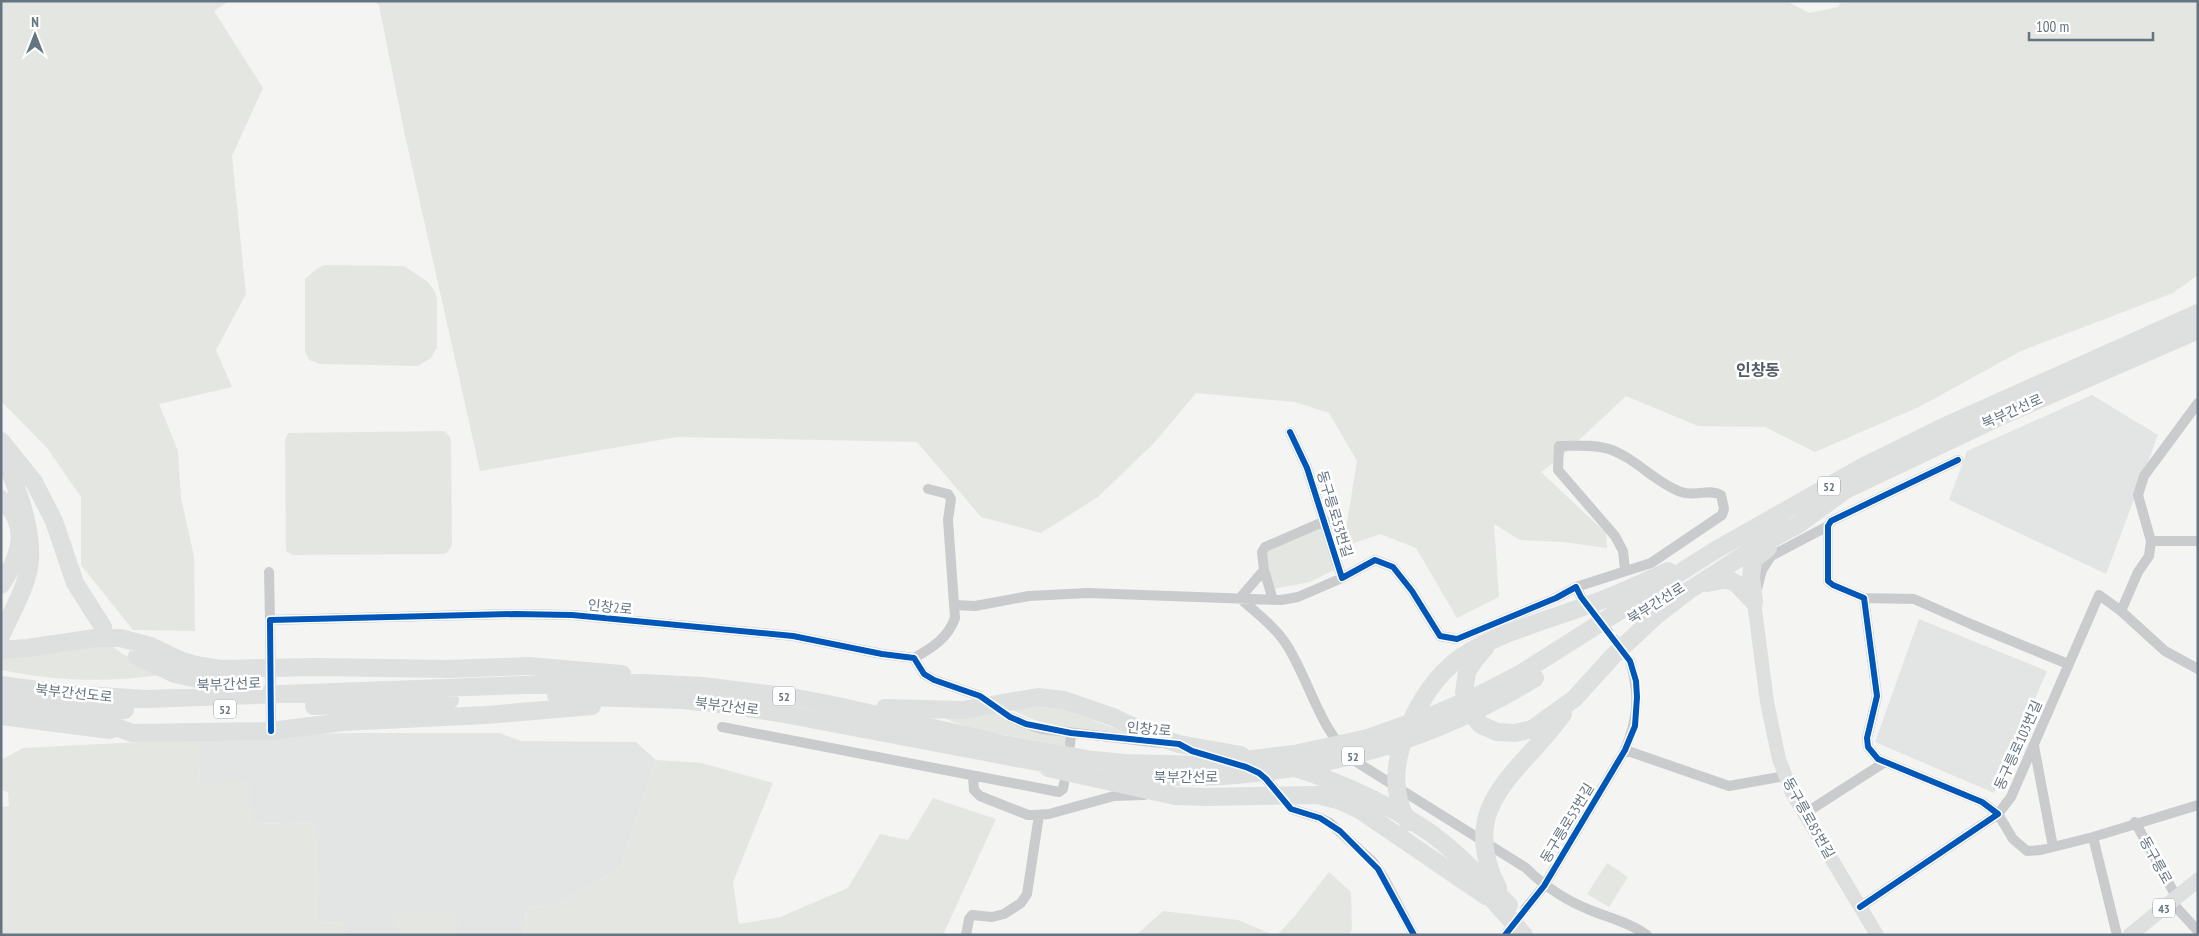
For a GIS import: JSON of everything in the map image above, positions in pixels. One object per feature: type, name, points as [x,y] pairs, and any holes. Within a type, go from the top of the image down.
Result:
[{"type":"highway","name":"북부간선로","points":[[147,699],[644,683],[702,686],[783,696],[838,706],[1021,747],[1094,760],[1203,765],[1304,752],[1368,738],[1438,713],[1479,695],[1520,674],[1714,551],[1890,454],[1941,428],[2198,311]]},
{"type":"highway","name":"북부간선로","points":[[75,708],[181,710],[546,696],[682,700],[780,713],[972,751],[1089,771],[1137,776],[1186,778],[1239,775],[1350,757],[1395,744],[1439,727],[1510,694],[1737,551],[1852,486],[1996,418],[2198,330]]},
{"type":"highway","points":[[1,440],[34,482],[54,521],[75,583],[103,627]]},
{"type":"highway","points":[[1,449],[21,499],[28,528],[30,561],[25,582],[1,636]]},
{"type":"highway","points":[[1754,602],[1751,578],[1753,560],[1852,486]]},
{"type":"highway","points":[[1,499],[16,516],[19,547],[13,568],[1,585]]},
{"type":"highway","points":[[1524,935],[1488,869],[1485,857],[1484,835],[1486,819],[1491,803],[1510,774],[1555,726],[1574,699],[1613,656],[1658,614],[1688,591],[1758,546],[1799,524]]},
{"type":"highway","points":[[1509,905],[1423,840],[1412,829],[1400,804],[1396,780],[1399,757],[1416,710],[1436,681],[1453,663],[1474,649],[1615,596],[1714,551]]},
{"type":"highway","points":[[1688,591],[1713,580],[1728,579],[1738,585],[1754,602]]},
{"type":"highway","points":[[1,650],[95,638],[120,638],[151,646],[180,660],[196,665],[237,670],[440,669],[528,666],[649,676],[702,686]]},
{"type":"highway","points":[[1490,642],[1471,665],[1464,685],[1467,709],[1481,725],[1497,732],[1524,732],[1536,726],[1574,699]]},
{"type":"highway","points":[[137,656],[175,674],[206,681],[358,692]]},
{"type":"highway","name":"북부간선도로","points":[[1,685],[69,694],[147,699]]},
{"type":"highway","points":[[838,706],[963,710],[1038,697],[1064,700],[1113,717],[1151,735],[1179,744],[1270,760],[1325,778],[1381,803],[1427,831],[1509,905],[1535,935]]},
{"type":"highway","name":"북부간선도로","points":[[1,698],[75,708]]},
{"type":"highway","points":[[1,716],[132,733],[486,715],[682,700]]},
{"type":"highway","points":[[1,711],[75,708],[103,722],[132,733]]},
{"type":"highway","points":[[972,751],[1172,795],[1206,797],[1329,796],[1360,810],[1509,905]]},
{"type":"main road","name":"동구릉로","points":[[2143,935],[2198,880]]},
{"type":"main road","name":"동구릉로","points":[[2130,935],[2198,888]]},
{"type":"street","points":[[2198,403],[2144,476],[2138,495],[2151,541],[2149,556],[2138,572],[2121,612],[2166,651],[2198,669]]},
{"type":"street","name":"동구릉로53번길","points":[[1290,432],[1308,468],[1342,578]]},
{"type":"street","name":"동구릉로53번길","points":[[955,605],[975,606],[1029,596],[1103,593],[1270,600],[1298,597],[1342,578],[1375,560],[1393,566],[1412,591],[1440,636],[1457,639],[1548,602],[1576,587],[1651,563],[1722,515],[1724,509],[1721,495],[1715,491],[1692,494],[1669,487],[1627,457],[1609,449],[1592,446],[1559,446],[1558,470],[1616,536],[1623,551],[1625,570]]},
{"type":"street","points":[[1754,602],[1762,570],[1771,556],[1828,526],[1831,521],[1841,515],[1958,460]]},
{"type":"street","points":[[928,489],[948,494],[951,500],[948,520],[955,618],[951,630],[944,638],[914,658],[924,674],[934,680],[980,696]]},
{"type":"street","name":"동구릉로53번길","points":[[1270,600],[1262,552],[1265,547],[1325,522]]},
{"type":"street","points":[[1828,526],[1828,581],[1833,585],[1864,598],[1914,599],[1972,626],[2068,664]]},
{"type":"street","points":[[2151,541],[2198,541]]},
{"type":"street","points":[[1264,570],[1240,598],[1288,645],[1327,729],[1343,750],[1355,761],[1526,868],[1544,886],[1568,900],[1636,928],[1647,935]]},
{"type":"street","points":[[270,572],[270,726]]},
{"type":"street","points":[[1576,587],[1581,597]]},
{"type":"street","name":"동구릉로103번길","points":[[1998,814],[2011,797],[2099,595],[2121,612]]},
{"type":"street","points":[[1864,598],[1877,696],[1867,738],[1868,747],[1873,754],[1885,762],[1982,802],[1998,814],[2013,839],[2027,851],[2053,847],[2198,805]]},
{"type":"street","points":[[1261,618],[1259,605],[1262,601],[1270,600]]},
{"type":"street","name":"동구릉로85번길","points":[[1754,602],[1766,702],[1779,759],[1785,776],[1804,814],[1877,935]]},
{"type":"street","name":"인창2로","points":[[270,620],[515,614],[572,615],[793,636],[882,654],[914,658]]},
{"type":"street","name":"동구릉로53번길","points":[[1509,905],[1544,886],[1625,750],[1635,726],[1637,697],[1636,681],[1630,661]]},
{"type":"street","name":"인창2로","points":[[1010,717],[1034,726],[1071,733],[1179,744],[1192,752],[1246,767],[1266,779],[1275,790]]},
{"type":"street","points":[[722,727],[973,777],[1059,792],[1063,789],[1064,783]]},
{"type":"street","points":[[1070,746],[1071,733]]},
{"type":"street","points":[[2034,746],[2053,847]]},
{"type":"street","points":[[1625,750],[1729,786],[1785,776]]},
{"type":"street","points":[[1804,814],[1885,762]]},
{"type":"street","points":[[973,777],[974,790],[980,796],[1028,815],[1039,815],[1114,796],[1172,795]]},
{"type":"street","points":[[1291,810],[1320,818],[1330,823],[1373,862],[1384,878],[1414,935]]},
{"type":"street","points":[[1860,907],[1998,814]]},
{"type":"street","points":[[966,935],[970,917],[998,916],[1024,900],[1039,815]]},
{"type":"street","name":"동구릉로","points":[[2135,822],[2176,902]]},
{"type":"street","points":[[2093,836],[2117,935]]},
{"type":"street","points":[[2176,902],[2198,931]]},
{"type":"shaded area","points":[[1,1],[229,1],[214,11],[263,88],[232,156],[246,294],[216,350],[232,387],[159,404],[178,451],[181,498],[194,556],[195,631],[133,630],[81,565],[81,497],[47,448],[1,401]]},
{"type":"shaded area","points":[[373,1],[1787,1],[1809,13],[1838,7],[1842,1],[2198,1],[2198,275],[2173,293],[2021,351],[1919,407],[1815,452],[1765,427],[1698,426],[1626,396],[1561,457],[1541,472],[1606,533],[1607,548],[1563,542],[1520,540],[1494,524],[1499,597],[1457,618],[1416,548],[1380,534],[1343,547],[1357,461],[1329,413],[1295,402],[1196,393],[1155,442],[1098,497],[1041,533],[981,517],[917,442],[677,437],[480,471],[404,131],[379,5]]},
{"type":"shaded area","points":[[325,265],[404,266],[428,282],[435,292],[437,299],[437,347],[431,358],[418,366],[320,364],[309,360],[305,351],[305,279],[318,268]]},
{"type":"shaded area","points":[[2092,395],[2158,435],[2106,574],[1949,500],[1967,451]]},
{"type":"shaded area","points":[[444,431],[450,437],[451,442],[452,545],[448,552],[443,554],[293,555],[286,551],[285,440],[288,433]]},
{"type":"shaded area","points":[[1324,526],[1336,569],[1310,582],[1273,589],[1270,585],[1266,552]]},
{"type":"shaded area","points":[[1919,619],[2047,671],[1994,793],[1875,742]]},
{"type":"shaded area","points":[[112,646],[159,675],[139,678],[80,680],[40,677],[1,670],[1,656]]},
{"type":"shaded area","points":[[1059,704],[1090,719],[1130,734],[1135,740],[1071,730],[1039,722],[1010,708]]},
{"type":"shaded area","points":[[996,710],[1008,720],[1067,734],[1067,744],[1064,746],[969,728],[946,719],[946,717]]},
{"type":"shaded area","points":[[499,733],[521,741],[636,742],[656,760],[620,869],[555,905],[526,908],[524,935],[347,935],[343,922],[317,923],[316,822],[252,824],[200,783],[198,739],[270,734]]},
{"type":"shaded area","points":[[198,739],[200,783],[250,781],[253,824],[316,822],[317,923],[343,922],[347,935],[1,935],[1,807],[9,806],[8,792],[1,790],[1,760],[23,748]]},
{"type":"shaded area","points":[[656,760],[702,763],[773,783],[733,882],[739,924],[780,917],[848,888],[880,834],[908,840],[933,798],[996,819],[943,935],[524,935],[526,908],[555,905],[620,869]]},
{"type":"shaded area","points":[[1607,863],[1628,877],[1609,907],[1587,894]]},
{"type":"shaded area","points":[[1329,872],[1351,892],[1352,930],[1349,935],[1277,935],[1294,917]]},
{"type":"shaded area","points":[[1163,911],[1238,920],[1273,935],[1136,935]]},
{"type":"shaded area","points":[[391,912],[456,913],[458,917],[458,935],[401,935],[389,914]]},
{"type":"tunnel","points":[[1585,602],[1624,652]]},
{"type":"tunnel","points":[[1505,935],[1526,908]]},
{"type":"cycle path","points":[[1290,432],[1307,468],[1342,578],[1375,560],[1393,567],[1412,591],[1440,636],[1457,639],[1556,598],[1576,587],[1581,597],[1630,661],[1636,681],[1637,697],[1635,726],[1625,750],[1544,886],[1505,935]]},
{"type":"cycle path","points":[[1860,907],[1998,814],[1982,802],[1878,759],[1868,747],[1867,738],[1877,696],[1864,598],[1828,581],[1828,526],[1831,521],[1958,460]]},
{"type":"cycle path","points":[[271,731],[270,620],[515,614],[572,615],[793,636],[882,654],[914,658],[924,674],[934,680],[980,696],[1010,717],[1026,724],[1071,733],[1179,744],[1192,751],[1246,767],[1259,773],[1291,809],[1320,818],[1340,831],[1378,869],[1414,935]]},
{"type":"district","name":"인창동","points":[[1758,370]]}]
